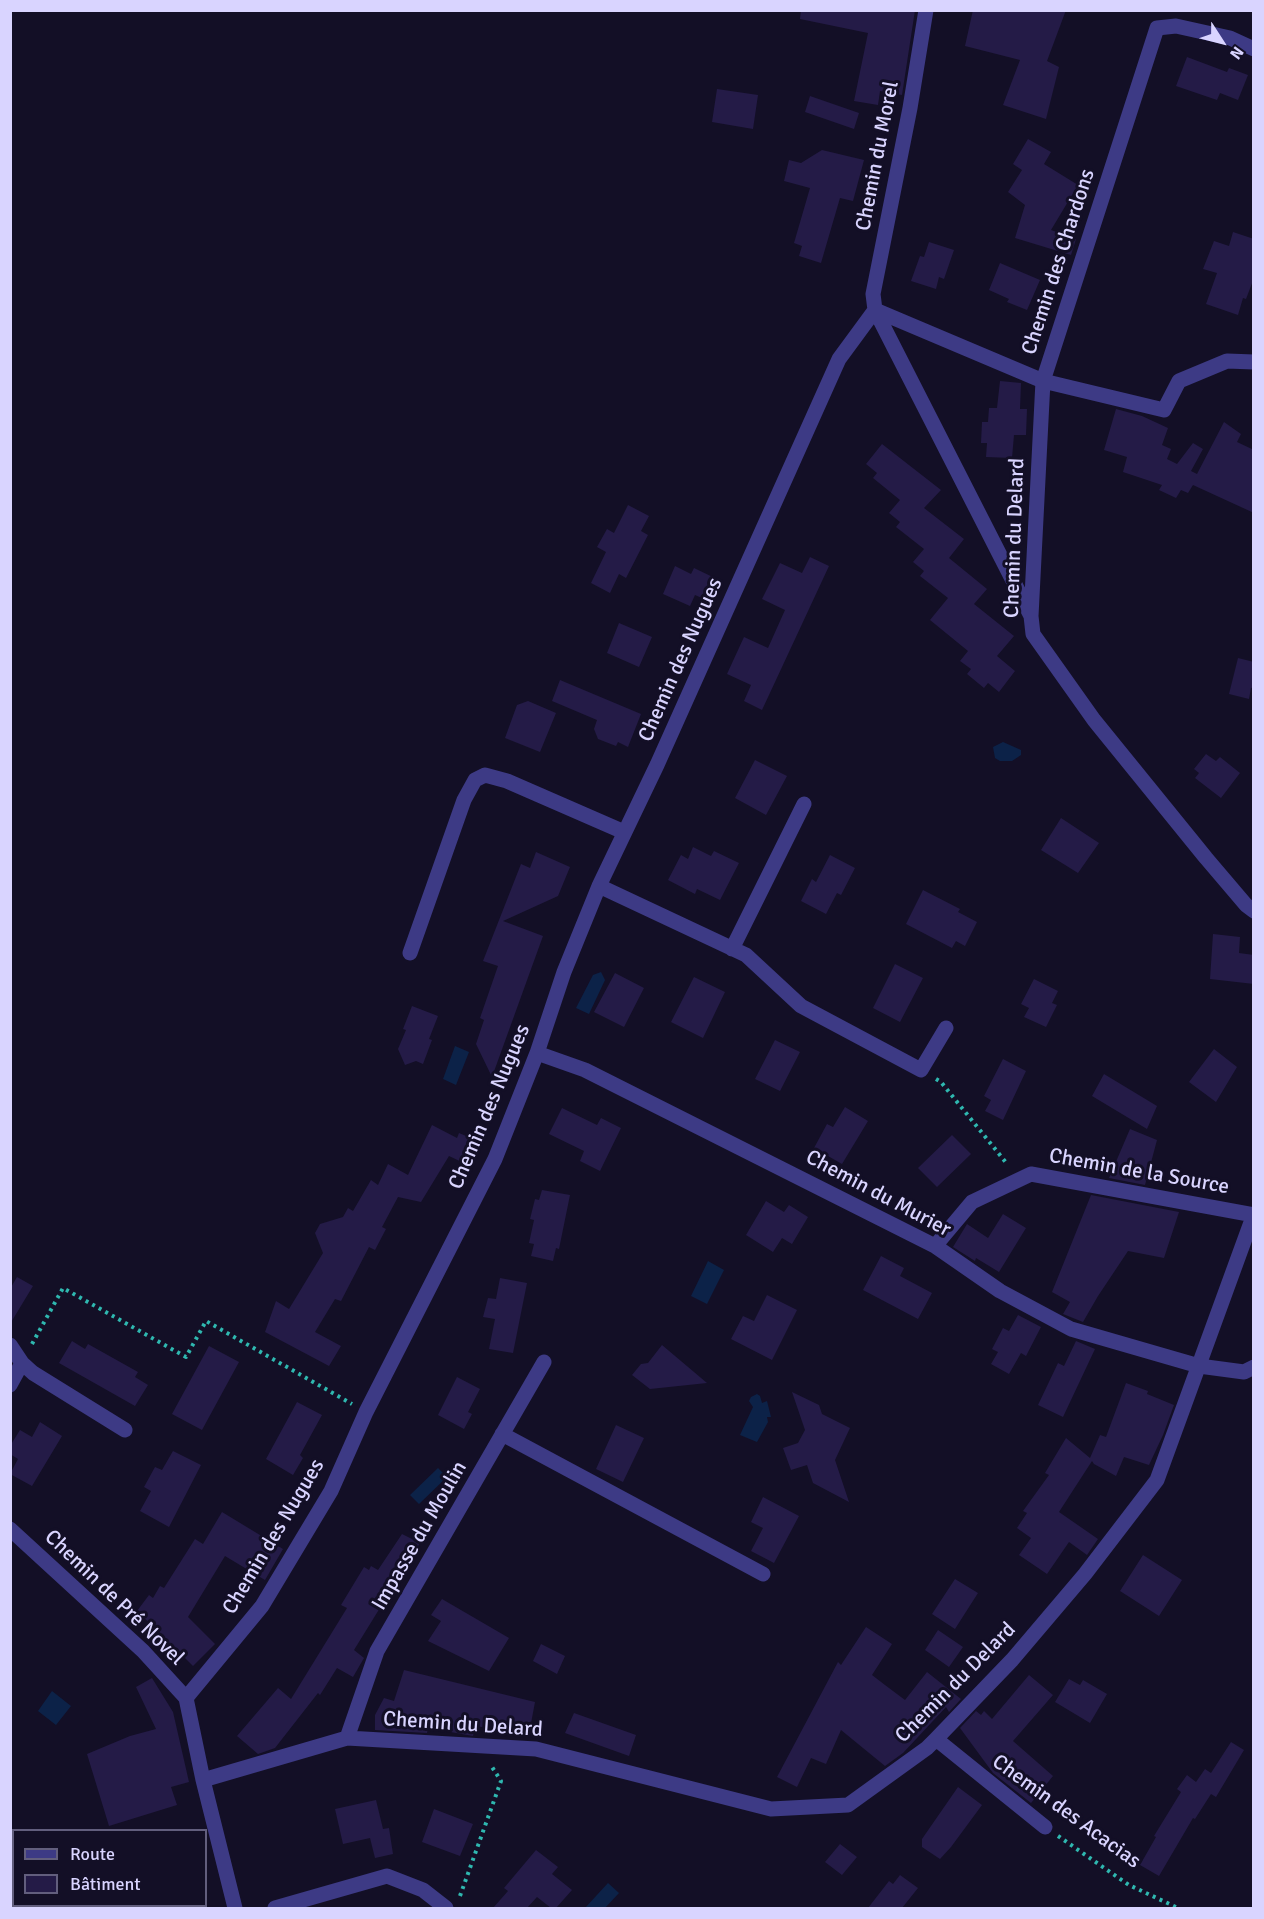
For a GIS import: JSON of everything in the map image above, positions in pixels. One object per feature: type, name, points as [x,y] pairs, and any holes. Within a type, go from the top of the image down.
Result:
[{"type":"street","name":"Chemin du Morel","points":[[875,310],[873,294],[910,108],[926,10]]},
{"type":"street","name":"Chemin des Chardons","points":[[1254,49],[1230,38],[1176,26],[1157,28],[1043,381],[1164,410],[1179,381],[1227,361],[1254,362]]},
{"type":"street","points":[[875,310],[1043,381]]},
{"type":"street","points":[[875,310],[1031,616]]},
{"type":"street","name":"Chemin des Nugues","points":[[186,1698],[262,1606],[331,1491],[366,1412],[495,1159],[537,1053],[564,972],[599,886],[657,765],[839,359],[875,310]]},
{"type":"street","name":"Chemin du Delard","points":[[1043,381],[1031,616],[1033,634],[1094,720],[1245,905],[1254,911]]},
{"type":"street","points":[[410,952],[464,800],[475,780],[485,775],[507,781],[624,832]]},
{"type":"street","points":[[732,948],[804,804]]},
{"type":"street","points":[[599,886],[746,955],[801,1006],[921,1070],[946,1028]]},
{"type":"street","name":"Chemin du Murier","points":[[537,1053],[585,1070],[935,1246],[1000,1291],[1071,1329],[1199,1366],[1244,1372],[1254,1367]]},
{"type":"street","name":"Chemin de la Source","points":[[935,1246],[972,1202],[1031,1174],[1253,1214]]},
{"type":"street","name":"Chemin du Delard","points":[[203,1780],[347,1738],[536,1749],[771,1809],[848,1805],[927,1748],[1012,1660],[1078,1583],[1157,1480],[1253,1214]]},
{"type":"street","points":[[10,1345],[22,1363],[33,1373],[125,1430]]},
{"type":"street","name":"Impasse du Moulin","points":[[347,1738],[377,1651],[544,1362]]},
{"type":"street","points":[[10,1385],[22,1363]]},
{"type":"street","points":[[502,1434],[763,1574]]},
{"type":"street","name":"Chemin de Pré Novel","points":[[10,1528],[143,1651],[186,1698]]},
{"type":"street","points":[[186,1698],[203,1780],[235,1908]]},
{"type":"street","name":"Chemin des Acacias","points":[[936,1739],[1045,1827]]},
{"type":"street","points":[[275,1908],[387,1876],[423,1890],[446,1908]]},
{"type":"path","points":[[921,1070],[941,1082],[1020,1179]]},
{"type":"path","points":[[22,1363],[63,1288],[186,1357],[206,1321],[366,1412]]},
{"type":"path","points":[[460,1898],[501,1781],[494,1768],[486,1763]]},
{"type":"path","name":"Chemin des Acacias","points":[[1045,1827],[1129,1885],[1178,1908]]},
{"type":"water","points":[[1003,742],[1021,750],[1021,755],[1012,761],[1000,761],[995,758],[993,747]]},
{"type":"water","points":[[601,972],[605,980],[589,1014],[576,1008],[593,975]]},
{"type":"water","points":[[455,1046],[469,1052],[456,1085],[443,1079]]},
{"type":"water","points":[[708,1261],[724,1270],[707,1304],[691,1296]]},
{"type":"water","points":[[757,1394],[762,1403],[767,1401],[771,1417],[767,1417],[768,1422],[757,1442],[740,1435],[753,1407],[749,1401]]},
{"type":"water","points":[[438,1468],[447,1477],[419,1504],[410,1495]]},
{"type":"water","points":[[52,1691],[71,1706],[56,1725],[38,1711]]},
{"type":"water","points":[[608,1883],[619,1893],[605,1908],[585,1908]]},
{"type":"building","points":[[801,10],[915,10],[902,95],[880,91],[878,105],[854,101],[868,33],[800,19]]},
{"type":"building","points":[[973,10],[1066,10],[1047,61],[1059,67],[1046,119],[1003,105],[1020,60],[965,46]]},
{"type":"building","points":[[1187,57],[1227,72],[1229,68],[1248,75],[1238,100],[1220,93],[1217,100],[1176,86]]},
{"type":"building","points":[[717,89],[758,95],[753,129],[712,122]]},
{"type":"building","points":[[810,96],[859,113],[854,129],[805,112]]},
{"type":"building","points":[[1028,139],[1051,152],[1044,164],[1078,185],[1051,230],[1076,239],[1071,255],[1015,238],[1025,205],[1008,192],[1022,170],[1013,164]]},
{"type":"building","points":[[822,150],[864,160],[853,201],[840,198],[821,263],[799,256],[802,246],[794,243],[810,188],[784,181],[789,160],[801,163]]},
{"type":"building","points":[[1233,232],[1254,239],[1254,278],[1246,299],[1243,298],[1238,315],[1206,304],[1217,273],[1203,269],[1214,241],[1229,246]]},
{"type":"building","points":[[929,242],[954,250],[944,279],[939,277],[936,289],[911,281],[920,256],[924,257]]},
{"type":"building","points":[[1000,263],[1040,280],[1027,310],[1007,302],[1009,299],[989,290]]},
{"type":"building","points":[[1000,381],[1021,383],[1020,409],[1027,409],[1026,435],[1014,435],[1012,458],[986,457],[987,443],[981,443],[982,422],[988,422],[989,408],[997,408]]},
{"type":"building","points":[[1116,409],[1142,416],[1168,428],[1162,445],[1171,449],[1167,459],[1177,464],[1193,443],[1203,449],[1191,471],[1197,474],[1224,422],[1241,434],[1237,442],[1254,450],[1254,513],[1193,485],[1188,493],[1181,490],[1176,498],[1159,490],[1162,485],[1123,472],[1127,457],[1104,450]]},
{"type":"building","points":[[882,444],[941,490],[924,508],[964,539],[949,558],[987,589],[974,604],[1014,636],[997,656],[1015,671],[999,692],[988,683],[984,688],[967,674],[971,669],[960,661],[968,651],[930,620],[948,598],[920,576],[924,571],[913,562],[924,549],[896,527],[900,522],[889,513],[900,500],[873,478],[877,473],[866,464]]},
{"type":"building","points":[[628,505],[649,516],[641,531],[648,535],[626,578],[619,574],[610,593],[591,583],[606,552],[597,547],[607,529],[614,533]]},
{"type":"building","points":[[810,557],[829,566],[762,710],[744,701],[751,685],[727,674],[744,637],[768,648],[785,610],[762,599],[780,563],[802,573]]},
{"type":"building","points":[[675,566],[691,574],[694,568],[721,581],[711,602],[695,595],[690,606],[663,594]]},
{"type":"building","points":[[619,623],[652,637],[639,667],[607,653]]},
{"type":"building","points":[[1238,658],[1254,662],[1254,687],[1251,688],[1249,699],[1229,694]]},
{"type":"building","points":[[560,680],[641,714],[628,747],[618,742],[616,746],[598,739],[594,729],[597,720],[552,701]]},
{"type":"building","points":[[528,701],[556,713],[540,752],[505,738],[517,705]]},
{"type":"building","points":[[1206,754],[1216,761],[1220,757],[1240,773],[1221,798],[1195,778],[1199,773],[1194,769]]},
{"type":"building","points":[[755,760],[787,776],[766,815],[735,798]]},
{"type":"building","points":[[1061,818],[1099,843],[1078,873],[1041,850]]},
{"type":"building","points":[[693,847],[711,856],[714,851],[739,863],[720,900],[697,889],[695,894],[668,880],[681,855],[688,859]]},
{"type":"building","points":[[536,852],[570,867],[558,896],[503,921],[543,936],[492,1077],[476,1044],[484,1020],[480,1018],[498,966],[483,961],[521,864],[530,868]]},
{"type":"building","points":[[830,855],[855,868],[841,895],[837,893],[826,914],[801,901],[812,879],[816,882]]},
{"type":"building","points":[[923,890],[960,909],[958,912],[977,922],[965,946],[956,941],[952,948],[906,924]]},
{"type":"building","points":[[1213,934],[1240,937],[1239,953],[1254,955],[1254,984],[1210,979]]},
{"type":"building","points":[[895,964],[923,978],[900,1022],[873,1008]]},
{"type":"building","points":[[615,973],[644,988],[624,1027],[594,1012]]},
{"type":"building","points":[[694,977],[725,992],[703,1038],[671,1022]]},
{"type":"building","points":[[1034,979],[1058,991],[1052,1003],[1057,1005],[1046,1027],[1024,1017],[1029,1008],[1021,1004]]},
{"type":"building","points":[[412,1006],[438,1016],[423,1064],[416,1061],[405,1065],[398,1049]]},
{"type":"building","points":[[775,1040],[800,1052],[780,1091],[755,1079]]},
{"type":"building","points":[[1214,1049],[1237,1067],[1216,1102],[1189,1082]]},
{"type":"building","points":[[1003,1059],[1026,1071],[1003,1120],[985,1111],[991,1100],[984,1096]]},
{"type":"building","points":[[1104,1074],[1157,1106],[1147,1129],[1092,1096]]},
{"type":"building","points":[[845,1107],[868,1121],[842,1164],[814,1148],[827,1124],[833,1127]]},
{"type":"building","points":[[562,1108],[597,1125],[601,1118],[621,1128],[600,1171],[580,1161],[584,1151],[549,1134]]},
{"type":"building","points":[[432,1125],[457,1138],[459,1133],[480,1142],[468,1165],[449,1156],[421,1202],[398,1197],[382,1227],[386,1229],[375,1250],[369,1247],[341,1301],[335,1299],[315,1332],[341,1346],[329,1366],[265,1332],[276,1301],[289,1309],[323,1253],[315,1233],[320,1224],[343,1217],[348,1208],[353,1211],[371,1180],[378,1185],[388,1164],[408,1175]]},
{"type":"building","points":[[1130,1129],[1157,1140],[1145,1185],[1109,1178]]},
{"type":"building","points":[[952,1135],[971,1154],[937,1187],[918,1168]]},
{"type":"building","points":[[542,1190],[570,1195],[559,1249],[556,1248],[553,1261],[531,1256],[534,1244],[529,1243],[534,1220],[530,1219],[535,1199],[539,1200]]},
{"type":"building","points":[[1091,1195],[1179,1212],[1164,1258],[1128,1251],[1083,1322],[1063,1314],[1070,1302],[1052,1292]]},
{"type":"building","points":[[766,1201],[784,1212],[789,1205],[808,1217],[792,1244],[782,1238],[773,1252],[746,1235]]},
{"type":"building","points":[[1003,1214],[1026,1228],[999,1272],[953,1247],[967,1224],[988,1238]]},
{"type":"building","points":[[881,1256],[904,1268],[900,1276],[932,1293],[918,1319],[863,1290]]},
{"type":"building","points":[[17,1277],[33,1286],[10,1324],[10,1289]]},
{"type":"building","points":[[500,1278],[527,1283],[513,1353],[489,1349],[495,1319],[483,1317],[488,1298],[496,1299]]},
{"type":"building","points":[[767,1295],[797,1310],[772,1360],[731,1339],[743,1316],[754,1321]]},
{"type":"building","points":[[1018,1315],[1041,1327],[1026,1356],[1021,1353],[1009,1374],[991,1364],[998,1352],[992,1349],[1003,1328],[1009,1331]]},
{"type":"building","points":[[72,1341],[85,1349],[88,1344],[138,1372],[135,1377],[148,1385],[135,1406],[59,1363]]},
{"type":"building","points":[[1076,1341],[1095,1349],[1063,1417],[1038,1405],[1058,1363],[1064,1366]]},
{"type":"building","points":[[662,1345],[707,1383],[650,1389],[632,1375],[641,1364],[648,1363]]},
{"type":"building","points":[[209,1346],[239,1362],[202,1430],[172,1414]]},
{"type":"building","points":[[457,1377],[480,1389],[468,1412],[472,1414],[464,1429],[438,1415]]},
{"type":"building","points":[[1126,1383],[1148,1391],[1147,1394],[1174,1405],[1163,1435],[1149,1465],[1124,1457],[1116,1476],[1092,1461],[1059,1512],[1098,1539],[1087,1555],[1069,1542],[1047,1574],[1019,1555],[1031,1538],[1017,1528],[1027,1513],[1023,1511],[1049,1475],[1045,1473],[1066,1438],[1090,1458],[1100,1435],[1106,1437]]},
{"type":"building","points":[[792,1392],[819,1405],[822,1414],[850,1428],[835,1460],[849,1502],[813,1483],[807,1465],[791,1470],[783,1448],[798,1443],[805,1430]]},
{"type":"building","points":[[297,1402],[322,1415],[300,1455],[303,1458],[293,1475],[266,1459]]},
{"type":"building","points":[[40,1422],[62,1436],[32,1486],[10,1474],[18,1459],[10,1454],[10,1446],[20,1430],[32,1437]]},
{"type":"building","points":[[616,1425],[644,1438],[623,1482],[596,1469]]},
{"type":"building","points":[[173,1451],[201,1465],[169,1527],[140,1511],[151,1491],[144,1487],[155,1467],[162,1470]]},
{"type":"building","points":[[763,1497],[799,1516],[774,1563],[751,1551],[763,1528],[751,1522]]},
{"type":"building","points":[[222,1512],[283,1549],[265,1580],[225,1556],[188,1617],[215,1644],[193,1666],[184,1657],[179,1663],[162,1645],[167,1640],[137,1611],[149,1595],[153,1598],[160,1586],[164,1588],[195,1539],[203,1544]]},
{"type":"building","points":[[402,1534],[420,1543],[354,1650],[364,1658],[353,1677],[337,1668],[320,1695],[318,1693],[275,1748],[258,1754],[237,1736],[278,1688],[291,1699],[347,1608],[341,1605],[364,1567],[369,1570],[371,1566],[378,1570]]},
{"type":"building","points":[[1143,1555],[1182,1580],[1159,1616],[1120,1591]]},
{"type":"building","points":[[955,1579],[978,1593],[955,1629],[932,1614]]},
{"type":"building","points":[[442,1599],[509,1638],[489,1671],[428,1641],[441,1621],[431,1615]]},
{"type":"building","points":[[866,1627],[892,1644],[872,1675],[885,1685],[905,1700],[927,1672],[961,1699],[949,1712],[946,1707],[903,1753],[885,1766],[841,1730],[826,1764],[811,1758],[797,1787],[777,1777],[838,1662],[841,1665]]},
{"type":"building","points":[[938,1630],[963,1647],[949,1667],[925,1650]]},
{"type":"building","points":[[541,1644],[565,1656],[557,1674],[533,1661]]},
{"type":"building","points":[[404,1670],[535,1702],[529,1734],[475,1726],[473,1736],[428,1728],[427,1733],[375,1730],[375,1715],[384,1698],[394,1701]]},
{"type":"building","points":[[1029,1675],[1053,1695],[1013,1741],[1053,1776],[1031,1803],[993,1773],[960,1728],[976,1711],[981,1715],[984,1711],[992,1719]]},
{"type":"building","points":[[152,1678],[173,1712],[189,1782],[171,1787],[177,1805],[109,1826],[87,1754],[130,1736],[156,1729],[136,1687]]},
{"type":"building","points":[[1069,1679],[1080,1685],[1083,1680],[1107,1694],[1090,1723],[1055,1702]]},
{"type":"building","points":[[574,1713],[636,1735],[629,1756],[565,1733]]},
{"type":"building","points":[[1231,1742],[1244,1750],[1216,1797],[1211,1794],[1195,1819],[1193,1818],[1159,1876],[1140,1865],[1156,1837],[1154,1836],[1181,1792],[1177,1789],[1187,1775],[1196,1782],[1205,1769],[1211,1773]]},
{"type":"building","points":[[958,1787],[982,1805],[940,1859],[922,1847],[922,1839]]},
{"type":"building","points":[[376,1800],[383,1829],[389,1828],[393,1854],[375,1858],[370,1838],[343,1844],[335,1809]]},
{"type":"building","points":[[434,1809],[473,1824],[460,1856],[422,1842]]},
{"type":"building","points":[[840,1844],[857,1857],[842,1875],[825,1862]]},
{"type":"building","points":[[536,1850],[558,1867],[552,1874],[572,1890],[556,1908],[551,1908],[537,1897],[527,1908],[493,1908],[508,1891],[504,1888]]},
{"type":"building","points":[[900,1875],[918,1888],[902,1908],[868,1908],[889,1881],[893,1884]]}]
